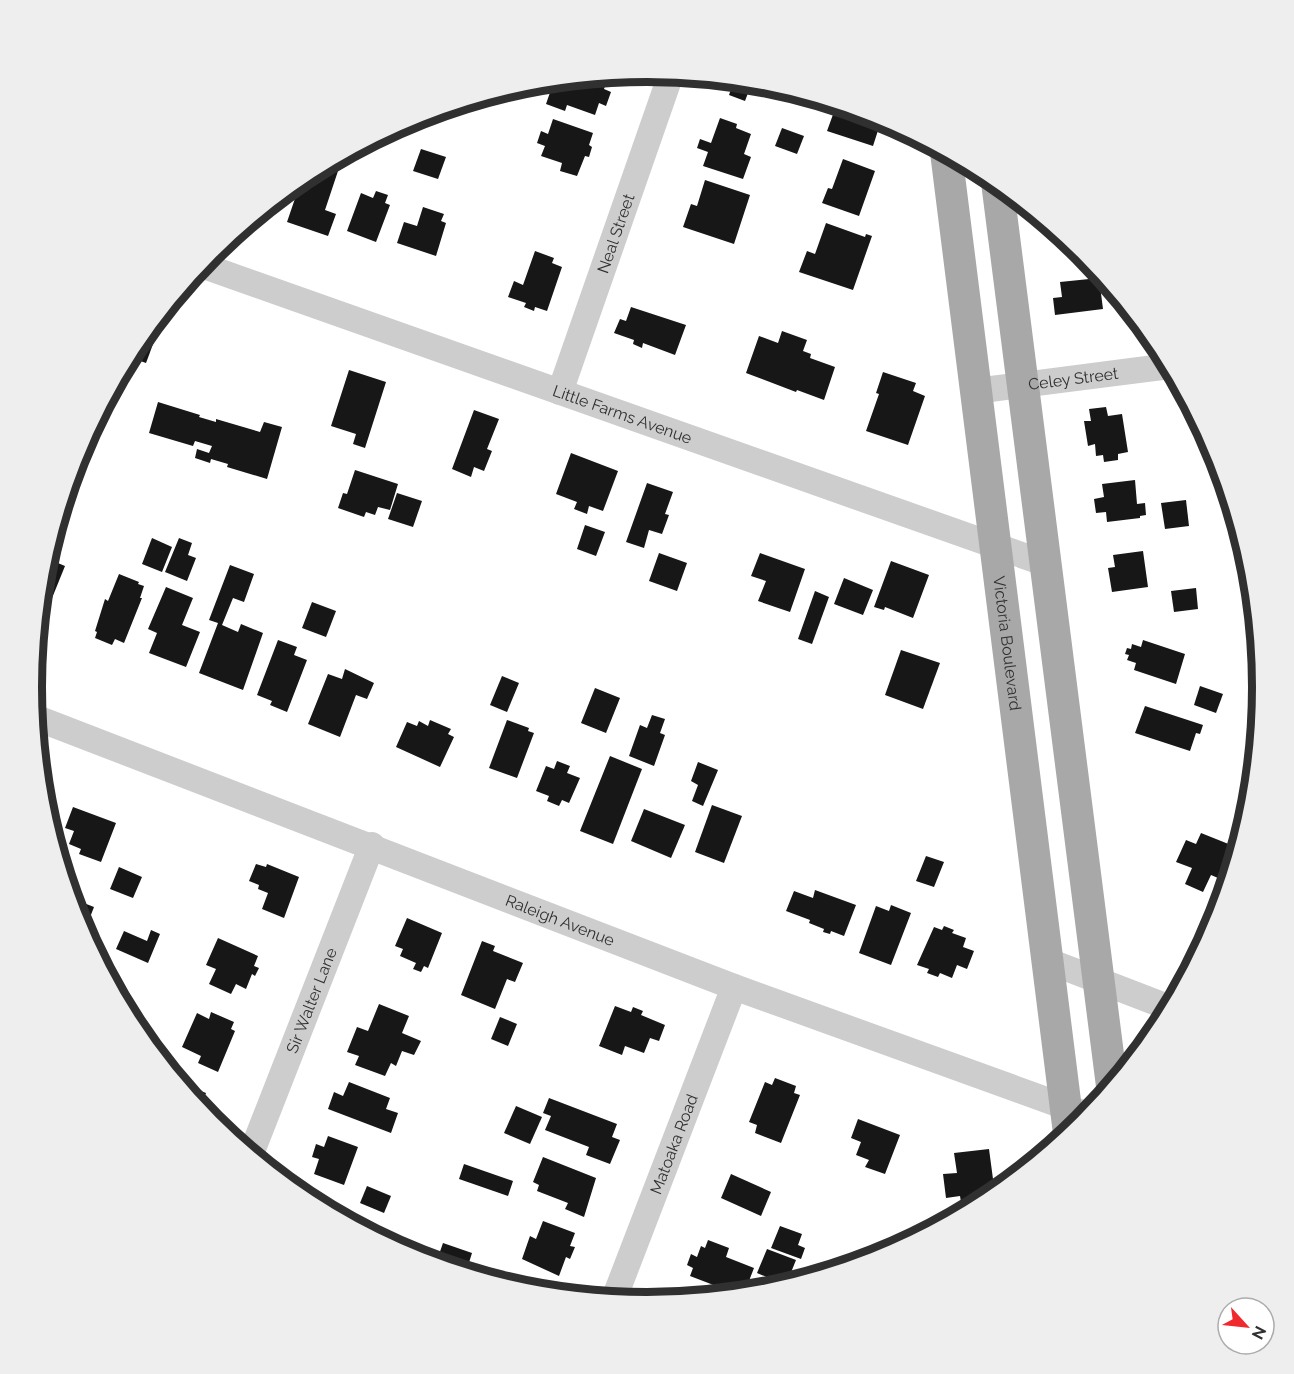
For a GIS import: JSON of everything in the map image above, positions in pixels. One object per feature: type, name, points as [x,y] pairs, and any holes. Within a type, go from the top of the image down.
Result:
[{"type":"main road","name":"Victoria Boulevard","points":[[947,161],[1048,961],[1075,1115]]},
{"type":"main road","points":[[999,195],[1111,1075]]},
{"type":"street","name":"Neal Street","points":[[560,392],[668,83]]},
{"type":"street","name":"Little Farms Avenue","points":[[210,268],[1044,562]]},
{"type":"street","name":"Celey Street","points":[[975,391],[1160,367]]},
{"type":"street","name":"Raleigh Avenue","points":[[43,723],[372,845],[1073,1117]]},
{"type":"street","name":"Sir Walter Lane","points":[[254,1147],[372,845]]},
{"type":"street","points":[[1048,961],[1162,1005]]},
{"type":"street","name":"Matoaka Road","points":[[617,1291],[734,987]]},
{"type":"building","points":[[606,83],[604,89],[611,92],[606,106],[599,103],[595,115],[567,105],[565,111],[546,104],[551,90]]},
{"type":"building","points":[[731,88],[749,91],[745,101],[729,95]]},
{"type":"building","points":[[834,112],[879,128],[873,146],[827,131]]},
{"type":"building","points":[[720,118],[737,124],[736,128],[751,134],[744,154],[751,157],[743,179],[703,166],[708,152],[697,148],[700,139],[711,143]]},
{"type":"building","points":[[553,119],[593,133],[589,145],[592,147],[589,157],[585,156],[577,176],[560,171],[562,163],[541,156],[545,146],[537,143],[541,131],[548,134]]},
{"type":"building","points":[[782,128],[804,136],[797,154],[775,146]]},
{"type":"building","points":[[421,149],[446,157],[438,179],[413,171]]},
{"type":"building","points":[[843,159],[875,171],[859,216],[822,203],[828,188],[832,189]]},
{"type":"building","points":[[340,166],[325,210],[336,214],[328,236],[287,222],[296,195]]},
{"type":"building","points":[[705,180],[750,195],[734,244],[683,227],[691,204],[697,206]]},
{"type":"building","points":[[376,191],[388,195],[385,203],[390,205],[376,242],[347,231],[361,193],[373,198]]},
{"type":"building","points":[[423,207],[444,214],[441,221],[446,223],[436,256],[397,243],[404,222],[417,226]]},
{"type":"building","points":[[826,223],[865,237],[866,234],[872,236],[853,290],[799,272],[807,251],[815,254]]},
{"type":"building","points":[[535,251],[554,258],[552,263],[562,267],[547,311],[535,307],[534,311],[524,307],[526,303],[508,297],[514,281],[523,285]]},
{"type":"building","points":[[1093,279],[1100,286],[1103,309],[1055,315],[1053,298],[1062,297],[1060,282]]},
{"type":"building","points":[[631,307],[686,325],[675,355],[643,343],[642,348],[633,344],[634,340],[614,333],[620,319],[626,321]]},
{"type":"building","points":[[782,331],[807,340],[803,351],[811,354],[810,358],[835,367],[824,400],[746,373],[759,336],[778,343]]},
{"type":"building","points":[[157,332],[146,363],[138,360]]},
{"type":"building","points":[[349,370],[386,382],[365,448],[353,444],[356,434],[331,426]]},
{"type":"building","points":[[883,372],[916,383],[913,391],[925,396],[908,445],[866,431],[879,394],[876,393]]},
{"type":"building","points":[[158,402],[216,422],[216,419],[260,432],[264,422],[282,427],[267,479],[227,467],[228,464],[211,459],[210,463],[195,458],[197,449],[209,453],[212,446],[195,441],[193,446],[149,433]]},
{"type":"building","points":[[1106,407],[1108,416],[1122,414],[1128,452],[1118,454],[1118,460],[1104,462],[1103,455],[1096,456],[1095,444],[1088,446],[1084,421],[1091,421],[1089,409]]},
{"type":"building","points":[[474,410],[499,419],[487,449],[492,451],[484,471],[474,467],[471,477],[452,469]]},
{"type":"building","points":[[571,453],[618,471],[603,511],[589,506],[587,514],[574,509],[577,502],[556,494]]},
{"type":"building","points":[[355,470],[398,484],[390,510],[378,507],[375,515],[366,512],[364,517],[338,508],[343,493],[347,494]]},
{"type":"building","points":[[1135,480],[1137,504],[1145,503],[1146,515],[1140,518],[1107,522],[1106,512],[1096,513],[1094,499],[1104,497],[1102,484]]},
{"type":"building","points":[[647,483],[673,492],[665,514],[669,515],[662,534],[649,530],[644,548],[626,542]]},
{"type":"building","points":[[397,493],[422,501],[413,527],[388,519]]},
{"type":"building","points":[[1186,500],[1189,526],[1165,529],[1161,503]]},
{"type":"building","points":[[585,525],[605,532],[596,556],[577,549]]},
{"type":"building","points":[[152,538],[172,547],[162,572],[142,564]]},
{"type":"building","points":[[179,538],[192,543],[188,555],[196,558],[187,581],[165,572]]},
{"type":"building","points":[[1143,551],[1148,587],[1112,592],[1108,568],[1115,567],[1113,555]]},
{"type":"building","points":[[659,553],[687,563],[677,591],[649,581]]},
{"type":"building","points":[[760,553],[805,569],[790,612],[758,601],[766,581],[751,576]]},
{"type":"building","points":[[891,561],[929,575],[913,618],[885,607],[884,610],[874,607]]},
{"type":"building","points":[[56,562],[65,566],[47,611]]},
{"type":"building","points":[[230,565],[254,574],[244,602],[233,598],[222,625],[238,632],[241,624],[263,633],[243,690],[199,673],[218,623],[209,620]]},
{"type":"building","points":[[119,574],[144,586],[140,598],[142,598],[124,643],[115,639],[112,645],[95,638],[97,632],[95,631],[105,599],[108,601]]},
{"type":"building","points":[[844,578],[873,590],[863,615],[834,604]]},
{"type":"building","points":[[166,587],[193,598],[182,625],[200,632],[186,667],[149,653],[157,633],[148,629]]},
{"type":"building","points":[[1196,588],[1198,609],[1174,612],[1171,591]]},
{"type":"building","points":[[815,591],[829,597],[812,644],[798,639]]},
{"type":"building","points":[[312,602],[336,611],[326,637],[302,628]]},
{"type":"building","points":[[278,640],[297,647],[294,655],[307,660],[287,712],[270,705],[272,701],[257,695]]},
{"type":"building","points":[[1143,640],[1185,654],[1176,684],[1134,670],[1136,663],[1127,660],[1129,655],[1125,654],[1127,648],[1131,649],[1132,644],[1141,647]]},
{"type":"building","points":[[901,650],[940,663],[923,709],[885,695]]},
{"type":"building","points":[[345,669],[374,683],[367,699],[356,695],[340,737],[308,724],[328,674],[342,679]]},
{"type":"building","points":[[502,676],[519,683],[507,712],[490,705]]},
{"type":"building","points":[[1200,686],[1223,694],[1216,713],[1194,705]]},
{"type":"building","points":[[595,688],[620,698],[606,733],[581,723]]},
{"type":"building","points":[[1145,706],[1203,725],[1200,734],[1196,733],[1190,751],[1135,733]]},
{"type":"building","points":[[652,715],[665,719],[660,733],[665,735],[654,766],[629,756],[640,725],[647,728]]},
{"type":"building","points":[[430,720],[451,729],[448,734],[454,737],[440,767],[396,747],[407,722],[417,726],[419,721],[428,726]]},
{"type":"building","points":[[507,720],[529,728],[528,731],[534,733],[517,778],[489,768]]},
{"type":"building","points":[[610,756],[642,769],[613,844],[580,831]]},
{"type":"building","points":[[557,761],[570,766],[567,773],[580,778],[569,803],[562,800],[559,806],[547,801],[549,796],[536,791],[546,766],[554,769]]},
{"type":"building","points":[[698,762],[718,770],[703,806],[692,801],[698,785],[691,781]]},
{"type":"building","points":[[712,805],[742,816],[724,863],[695,852]]},
{"type":"building","points":[[73,807],[116,823],[101,862],[79,854],[81,849],[69,844],[74,831],[65,828]]},
{"type":"building","points":[[644,809],[685,825],[671,858],[631,841]]},
{"type":"building","points":[[1201,833],[1231,845],[1221,879],[1211,875],[1203,892],[1185,884],[1192,868],[1176,862],[1186,840],[1196,844]]},
{"type":"building","points":[[926,856],[944,862],[934,887],[916,881]]},
{"type":"building","points":[[256,864],[266,867],[267,864],[299,877],[284,918],[262,909],[268,893],[258,889],[259,885],[249,881]]},
{"type":"building","points":[[119,867],[142,877],[133,898],[110,889]]},
{"type":"building","points":[[815,890],[856,905],[844,936],[831,931],[830,934],[823,932],[824,929],[809,923],[810,920],[786,911],[794,891],[813,898]]},
{"type":"building","points":[[82,902],[94,907],[89,921]]},
{"type":"building","points":[[891,905],[911,913],[891,965],[859,953],[876,906],[889,911]]},
{"type":"building","points":[[407,918],[442,933],[428,968],[424,966],[421,972],[413,969],[416,963],[400,956],[403,949],[395,946]]},
{"type":"building","points":[[944,926],[954,930],[952,933],[966,938],[963,947],[974,951],[967,969],[957,965],[952,978],[940,973],[938,977],[927,973],[929,969],[917,965],[934,927],[942,930]]},
{"type":"building","points":[[151,930],[160,934],[148,963],[116,949],[124,931],[147,941]]},
{"type":"building","points":[[218,938],[258,956],[254,966],[259,968],[255,976],[252,974],[246,989],[236,984],[231,994],[209,984],[216,969],[206,965]]},
{"type":"building","points":[[482,941],[495,946],[493,951],[523,963],[515,982],[507,979],[495,1009],[461,995]]},
{"type":"building","points":[[379,1004],[409,1016],[402,1033],[421,1041],[414,1055],[402,1051],[396,1066],[391,1063],[385,1076],[355,1065],[359,1056],[347,1052],[357,1027],[368,1031]]},
{"type":"building","points":[[615,1006],[631,1012],[633,1007],[643,1011],[641,1015],[665,1025],[659,1041],[650,1038],[644,1053],[625,1046],[622,1055],[599,1046]]},
{"type":"building","points":[[211,1012],[234,1022],[231,1029],[235,1031],[218,1072],[198,1063],[201,1056],[182,1047],[197,1013],[209,1019]]},
{"type":"building","points":[[500,1017],[517,1024],[508,1046],[491,1039]]},
{"type":"building","points":[[775,1078],[796,1086],[794,1093],[800,1095],[781,1143],[755,1133],[757,1125],[749,1122],[765,1082],[772,1085]]},
{"type":"building","points":[[349,1082],[390,1098],[386,1109],[398,1113],[391,1133],[328,1109],[334,1092],[343,1096]]},
{"type":"building","points":[[194,1088],[206,1093],[204,1099]]},
{"type":"building","points":[[549,1098],[617,1124],[612,1137],[620,1140],[610,1164],[586,1155],[589,1147],[545,1130],[551,1116],[543,1113]]},
{"type":"building","points":[[516,1106],[542,1117],[530,1144],[504,1133]]},
{"type":"building","points":[[858,1119],[900,1135],[885,1174],[865,1167],[869,1160],[856,1155],[861,1142],[851,1138]]},
{"type":"building","points":[[328,1136],[358,1147],[344,1185],[314,1174],[319,1159],[312,1157],[316,1144],[324,1147]]},
{"type":"building","points":[[989,1149],[993,1182],[961,1203],[960,1196],[946,1198],[943,1174],[957,1173],[954,1153]]},
{"type":"building","points":[[543,1157],[596,1178],[584,1217],[565,1209],[568,1203],[537,1191],[539,1185],[533,1182]]},
{"type":"building","points":[[464,1164],[513,1181],[508,1196],[459,1179]]},
{"type":"building","points":[[731,1174],[771,1192],[761,1216],[721,1198]]},
{"type":"building","points":[[367,1186],[391,1196],[384,1213],[360,1203]]},
{"type":"building","points":[[543,1221],[575,1233],[570,1246],[575,1247],[570,1259],[566,1257],[559,1276],[522,1259],[530,1236],[536,1239]]},
{"type":"building","points":[[780,1226],[802,1234],[798,1245],[805,1248],[801,1259],[771,1248]]},
{"type":"building","points":[[708,1240],[729,1248],[726,1257],[754,1268],[748,1283],[720,1288],[690,1276],[693,1268],[687,1265],[691,1254],[697,1257],[701,1246],[705,1248]]},
{"type":"building","points":[[443,1243],[472,1253],[468,1265],[439,1255]]},
{"type":"building","points":[[767,1249],[796,1260],[790,1274],[771,1279],[757,1273]]}]
